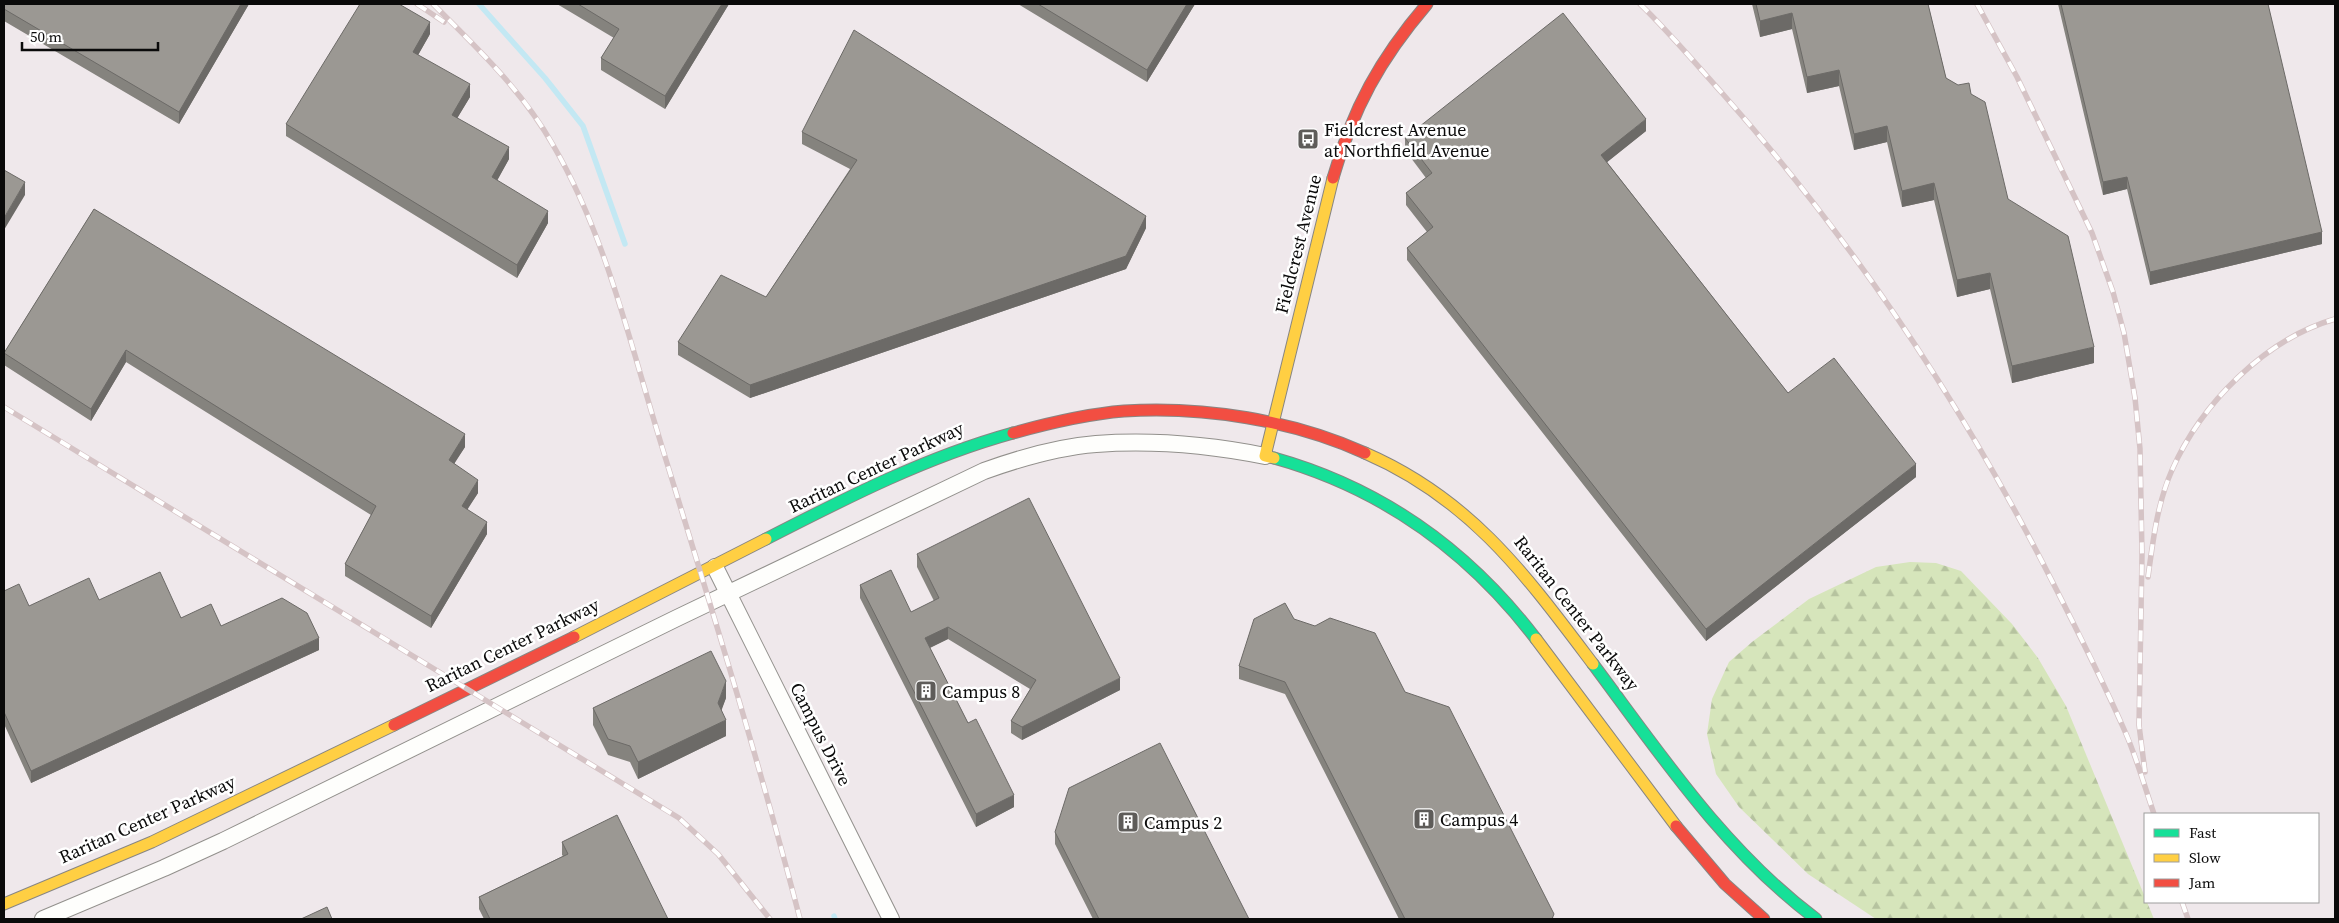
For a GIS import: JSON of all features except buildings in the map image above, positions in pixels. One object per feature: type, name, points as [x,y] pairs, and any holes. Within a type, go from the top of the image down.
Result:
[{"type":"street","name":"Fieldcrest Avenue","points":[[1265,456],[1344,139],[1371,78],[1390,49],[1427,4]]},
{"type":"street","name":"Raritan Center Parkway","points":[[4,904],[191,824],[911,469],[970,445],[1023,428],[1077,417],[1125,411],[1202,413],[1272,423],[1325,437],[1355,448],[1397,469],[1450,502],[1484,530],[1537,588],[1722,836],[1764,879],[1816,919]]},
{"type":"street","points":[[43,919],[210,847],[958,482],[1034,455],[1096,444],[1129,443],[1196,446],[1265,456],[1303,466],[1363,492],[1428,531],[1467,563],[1513,610],[1702,859],[1731,890],[1764,919]]},
{"type":"street","name":"Campus Drive","points":[[715,566],[891,919]]},
{"type":"shaded area","points":[[4,4],[2335,4],[2335,919],[4,919]]},
{"type":"green space","points":[[1910,562],[1936,563],[1961,571],[2012,624],[2038,658],[2066,706],[2144,895],[2144,903],[2147,903],[2154,919],[1876,919],[1808,874],[1739,807],[1716,774],[1707,734],[1712,699],[1729,662],[1809,599],[1876,567]]},
{"type":"waterway","points":[[479,4],[545,78],[583,126],[625,244]]},
{"type":"railway","points":[[417,4],[444,22]]},
{"type":"railway","points":[[433,4],[498,70],[541,125],[571,179],[587,214],[626,325],[750,737],[800,919]]},
{"type":"railway","points":[[1640,4],[1722,93],[1816,206],[1860,265],[1942,387],[2017,514],[2088,653],[2128,738],[2154,813]]},
{"type":"railway","points":[[1977,4],[2017,77],[2092,233],[2113,292],[2124,333],[2135,398],[2140,449],[2142,555],[2139,725],[2145,772]]},
{"type":"railway","points":[[2148,577],[2156,523],[2167,483],[2184,445],[2200,421],[2218,398],[2260,358],[2284,342],[2309,329],[2335,319]]},
{"type":"railway","points":[[4,407],[679,818],[718,854],[770,919]]},
{"type":"railway","points":[[2182,903],[2188,919]]},
{"type":"traffic: fast","points":[[766,539],[856,494],[918,466],[1013,433]]},
{"type":"traffic: fast","points":[[1274,458],[1313,471],[1351,487],[1386,505],[1420,527],[1452,551],[1482,578],[1510,607],[1536,639]]},
{"type":"traffic: fast","points":[[1593,664],[1695,800],[1752,863],[1816,919]]},
{"type":"traffic: slow","points":[[1274,458],[1265,456],[1333,178]]},
{"type":"traffic: slow","points":[[1365,453],[1402,472],[1436,493],[1466,516],[1519,570],[1593,664]]},
{"type":"traffic: slow","points":[[574,637],[766,539]]},
{"type":"traffic: slow","points":[[1536,639],[1676,826]]},
{"type":"traffic: slow","points":[[4,904],[152,842],[394,725]]},
{"type":"traffic: jam","points":[[1333,178],[1350,129],[1370,85],[1395,45],[1427,4]]},
{"type":"traffic: jam","points":[[1013,433],[1068,419],[1110,412],[1185,411],[1216,413],[1278,424],[1308,432],[1365,453]]},
{"type":"traffic: jam","points":[[394,725],[574,637]]},
{"type":"traffic: jam","points":[[1676,826],[1725,884],[1764,919]]},
{"type":"place","name":"Fieldcrest Avenue at Northfield Avenue","points":[[1308,139]]},
{"type":"place","name":"Campus 8","points":[[926,691]]},
{"type":"place","name":"Campus 4","points":[[1424,819]]},
{"type":"place","name":"Campus 2","points":[[1128,822]]}]
